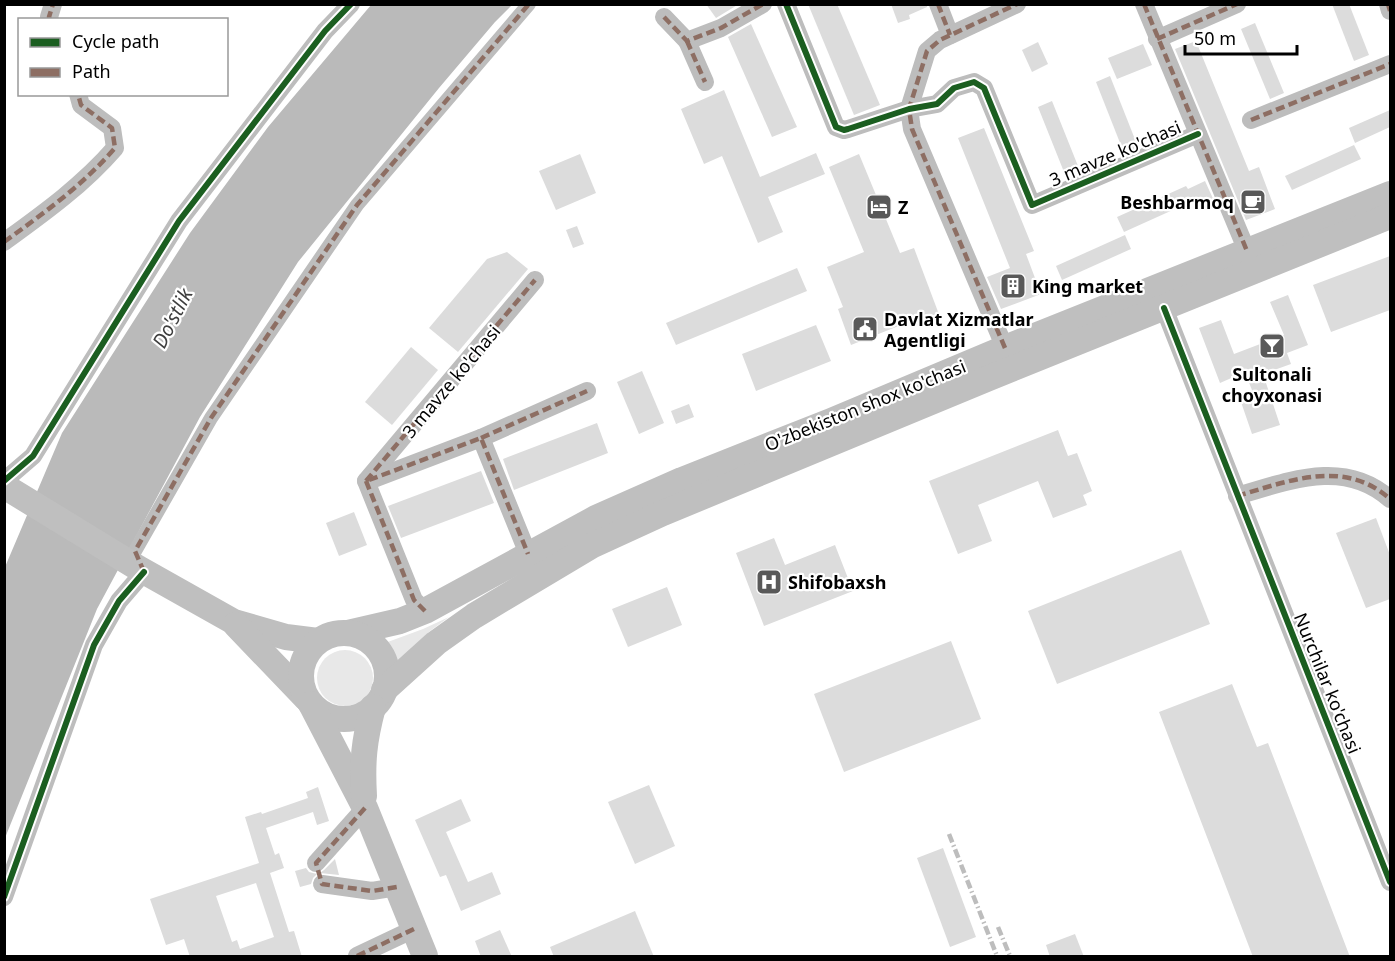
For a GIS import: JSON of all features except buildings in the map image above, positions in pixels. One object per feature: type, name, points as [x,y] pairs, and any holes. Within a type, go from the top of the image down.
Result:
[{"type":"main road","name":"O'zbekiston shox ko'chasi","points":[[348,633],[400,621],[425,611],[596,518],[671,484],[1390,194]]},
{"type":"main road","name":"O'zbekiston shox ko'chasi","points":[[379,699],[445,636],[474,616],[591,546],[663,513],[1390,216]]},
{"type":"main road","points":[[9,486],[234,622],[322,713],[335,718],[362,715],[379,699]]},
{"type":"main road","points":[[234,622],[286,637],[318,641]]},
{"type":"main road","points":[[365,808],[362,764],[364,740],[387,675],[383,660],[375,646],[363,637],[348,633],[333,634],[318,641],[307,652],[302,668],[302,684],[365,808],[425,957]]},
{"type":"street","points":[[9,486],[33,456],[179,221],[325,32],[351,4]]},
{"type":"street","points":[[4,897],[94,645],[139,564],[211,418],[357,205],[530,4]]},
{"type":"street","points":[[687,41],[721,28],[762,4]]},
{"type":"street","name":"3 mavze ko'chasi","points":[[786,4],[837,127],[844,130],[909,109],[937,104],[954,88],[974,82],[984,88],[1032,205],[1198,134]]},
{"type":"street","points":[[938,4],[950,35]]},
{"type":"street","points":[[1005,348],[912,129],[909,109],[927,51],[935,43],[1017,4]]},
{"type":"street","name":"3 mavze ko'chasi","points":[[1144,4],[1247,250]]},
{"type":"street","points":[[1157,39],[1237,4]]},
{"type":"street","points":[[1388,4],[1390,11]]},
{"type":"street","points":[[664,17],[687,41],[705,82]]},
{"type":"street","points":[[1251,120],[1390,64]]},
{"type":"street","points":[[4,242],[67,195],[96,170],[115,148],[112,128],[81,105],[79,96]]},
{"type":"street","name":"3 mavze ko'chasi","points":[[366,481],[535,280]]},
{"type":"street","name":"Nurchilar ko'chasi","points":[[1164,308],[1390,882]]},
{"type":"street","name":"3 mavze ko'chasi","points":[[366,481],[481,438],[587,391]]},
{"type":"street","points":[[481,438],[528,554]]},
{"type":"street","points":[[1237,496],[1291,480],[1329,476],[1361,480],[1373,485],[1390,499]]},
{"type":"street","points":[[366,481],[414,600],[425,611]]},
{"type":"street","points":[[316,863],[365,808]]},
{"type":"street","points":[[322,884],[372,891],[397,887]]},
{"type":"street","points":[[357,957],[414,928]]},
{"type":"shaded area","points":[[449,617],[430,631],[395,665],[385,643]]},
{"type":"shaded area","points":[[339,650],[351,650],[361,654],[369,662],[373,678],[369,694],[361,702],[351,706],[339,706],[329,702],[321,694],[317,684],[317,672],[321,662],[329,654]]},
{"type":"water","name":"Do'stlik","points":[[371,5],[512,5],[439,88],[298,262],[200,417],[97,609],[5,838],[5,567],[62,433],[190,233],[268,127]]},
{"type":"railway","points":[[949,834],[997,956]]},
{"type":"railway","points":[[998,927],[1010,956]]},
{"type":"marked path","points":[[49,18],[53,4]]},
{"type":"marked path","points":[[144,572],[135,551],[211,418],[357,205],[529,4]]},
{"type":"marked path","points":[[664,17],[687,41],[721,28],[763,4]]},
{"type":"marked path","points":[[938,4],[950,35]]},
{"type":"marked path","points":[[1005,348],[912,129],[909,109],[927,51],[940,40],[1017,4]]},
{"type":"marked path","points":[[1144,4],[1247,251]]},
{"type":"marked path","points":[[1157,39],[1237,4]]},
{"type":"marked path","points":[[1388,4],[1390,11]]},
{"type":"marked path","points":[[687,41],[705,82]]},
{"type":"marked path","points":[[1251,120],[1390,64]]},
{"type":"marked path","points":[[4,242],[76,186],[115,148],[112,128],[81,105],[79,96]]},
{"type":"marked path","points":[[366,481],[535,280]]},
{"type":"marked path","points":[[481,438],[587,391]]},
{"type":"marked path","points":[[369,480],[481,438],[528,554]]},
{"type":"marked path","points":[[1237,496],[1276,484],[1316,476],[1335,476],[1354,479],[1372,486],[1390,499]]},
{"type":"marked path","points":[[366,481],[414,600],[425,611]]},
{"type":"marked path","points":[[365,808],[316,863],[322,884],[372,891],[397,887]]},
{"type":"marked path","points":[[357,956],[414,929]]},
{"type":"cycle path","points":[[4,481],[33,456],[179,221],[325,31],[351,4]]},
{"type":"cycle path","points":[[786,4],[836,127],[844,130],[909,109],[937,104],[954,88],[974,82],[984,88],[1032,205],[1198,134]]},
{"type":"cycle path","points":[[1164,308],[1390,882]]},
{"type":"cycle path","points":[[4,897],[94,645],[119,601],[144,572]]},
{"type":"place","name":"Beshbarmoq","points":[[1253,202]]},
{"type":"place","name":"Z","points":[[879,207]]},
{"type":"place","name":"King market","points":[[1013,286]]},
{"type":"place","name":"Davlat Xizmatlar Agentligi","points":[[865,329]]},
{"type":"place","name":"Sultonali choyxonasi","points":[[1272,346]]},
{"type":"place","name":"Shifobaxsh","points":[[769,582]]}]
